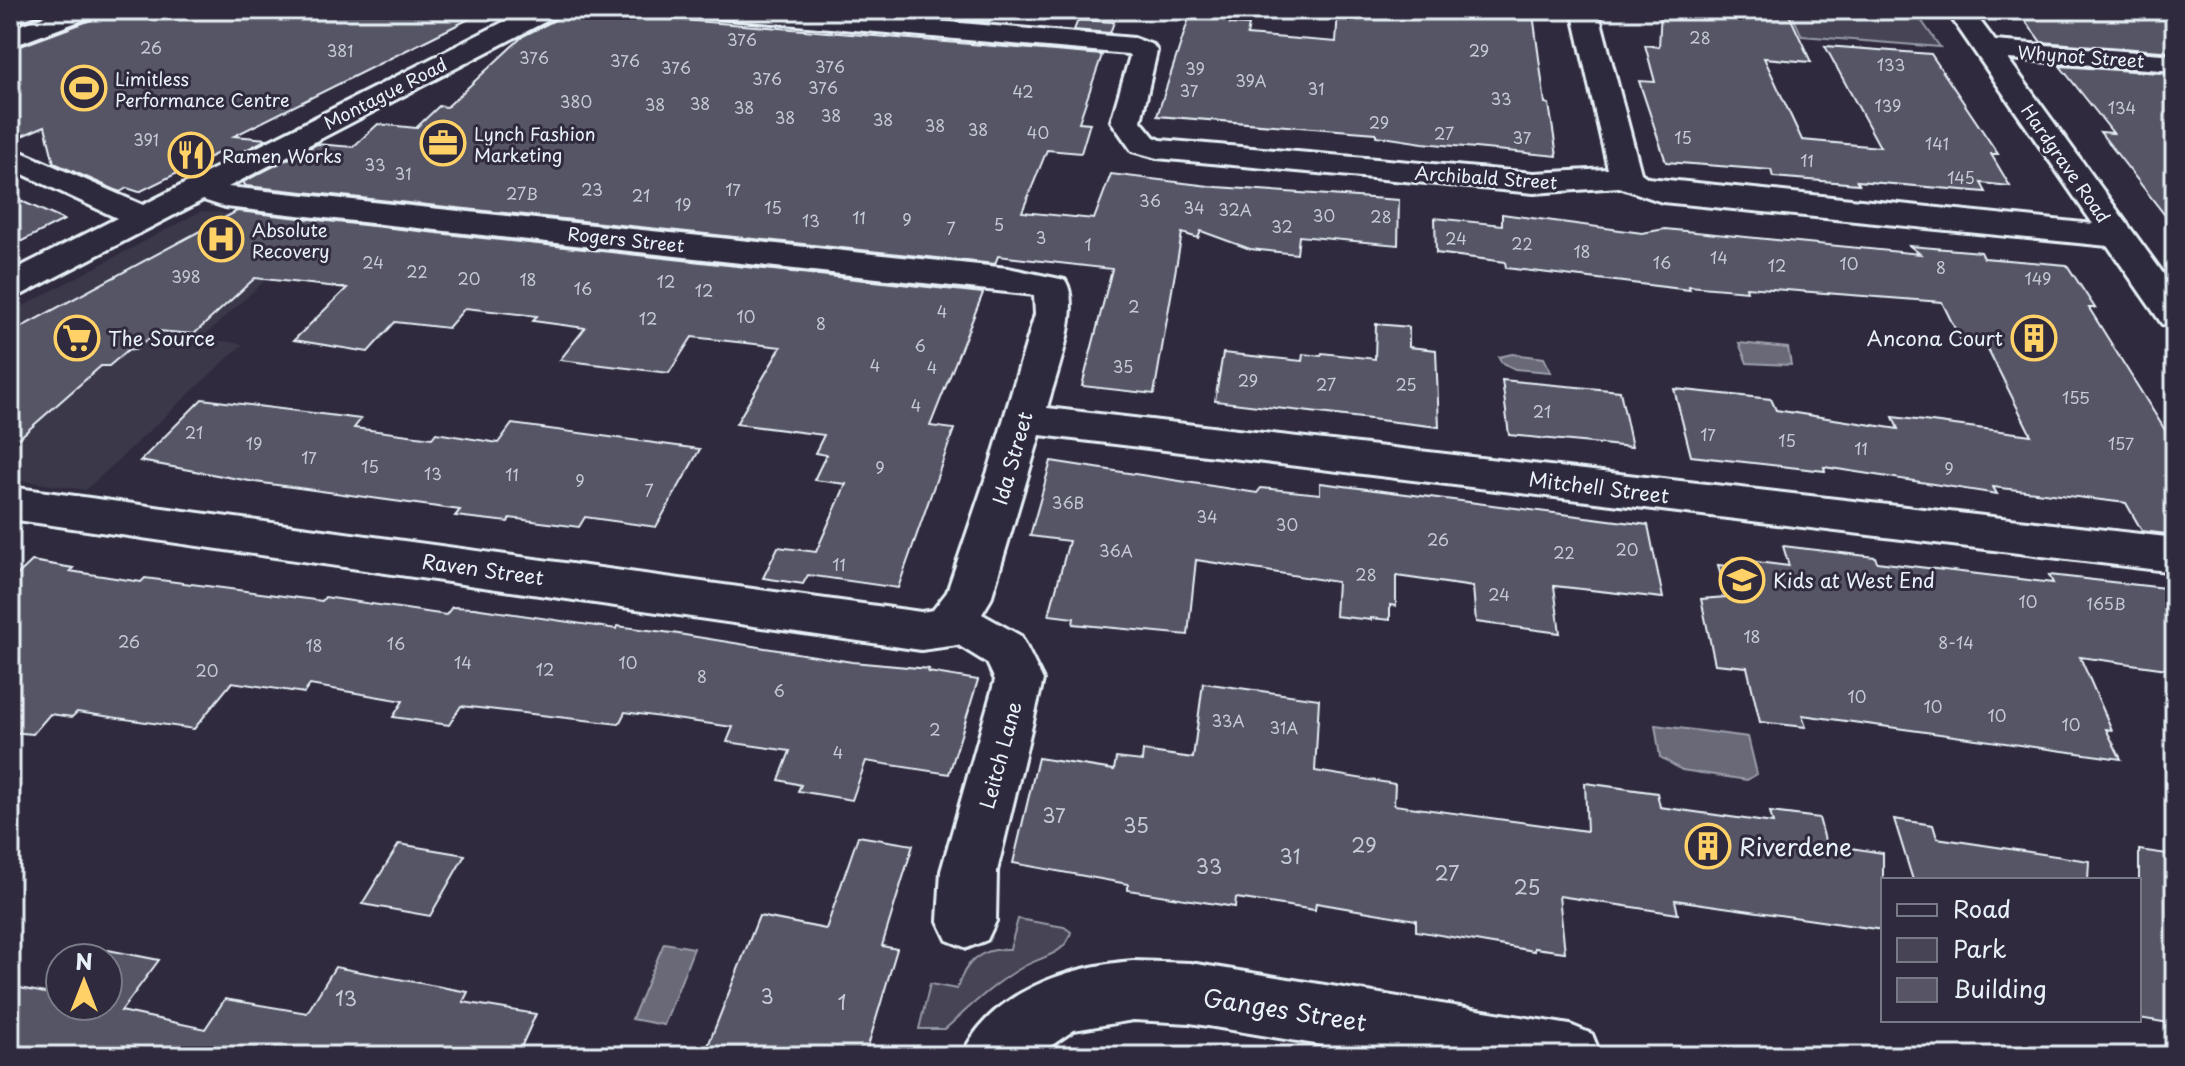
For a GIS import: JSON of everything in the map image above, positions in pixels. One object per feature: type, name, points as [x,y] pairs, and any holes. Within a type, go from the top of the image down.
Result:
[{"type":"street","points":[[10,39],[84,10]]},
{"type":"street","name":"Montague Road","points":[[10,286],[547,10]]},
{"type":"street","name":"Archibald Street","points":[[717,10],[1124,44],[1143,51],[1126,121],[1143,144],[1157,149],[1534,183],[1626,177],[1637,185],[1662,192],[2118,237]]},
{"type":"street","points":[[1585,10],[1626,177]]},
{"type":"street","name":"Hardgrave Road","points":[[1959,10],[2118,237],[2162,280],[2175,316]]},
{"type":"street","name":"Whynot Street","points":[[1986,49],[2175,63]]},
{"type":"street","points":[[10,156],[143,217]]},
{"type":"street","name":"Rogers Street","points":[[201,188],[225,197],[993,277],[1052,288]]},
{"type":"street","name":"Ida Street","points":[[953,623],[968,599],[1024,419],[1054,309],[1052,288]]},
{"type":"street","name":"Mitchell Street","points":[[1024,419],[2175,555]]},
{"type":"street","name":"Raven Street","points":[[10,503],[913,630],[939,631],[953,623]]},
{"type":"street","name":"Leitch Lane","points":[[953,623],[1000,645],[1015,663],[1019,680],[969,871],[967,921]]},
{"type":"street","name":"Ganges Street","points":[[1001,1047],[1059,1004],[1108,991],[1153,990],[1570,1056]]},
{"type":"shaded area","points":[[201,211],[329,222],[202,338],[243,344],[86,490],[10,479],[10,313]]},
{"type":"green space","points":[[1790,10],[1914,10],[1940,47],[1802,36]]},
{"type":"green space","points":[[1018,919],[1064,927],[1071,932],[1059,950],[1002,981],[945,1029],[919,1029],[930,984],[957,989],[960,979],[976,958],[991,951],[1010,949]]},
{"type":"water","points":[[1739,343],[1788,348],[1791,365],[1747,363]]},
{"type":"water","points":[[1512,354],[1544,358],[1551,372],[1515,369],[1501,362],[1499,357]]},
{"type":"water","points":[[1655,725],[1748,737],[1757,774],[1747,780],[1682,770],[1660,757]]},
{"type":"water","points":[[664,943],[694,948],[664,1025],[632,1019]]},
{"type":"building","points":[[10,10],[52,10],[10,26]]},
{"type":"building","points":[[100,10],[487,10],[234,136],[267,139],[226,160],[220,152],[139,192],[127,188],[120,192],[54,163],[45,126],[10,141],[10,50],[94,19]]},
{"type":"building","points":[[563,10],[1102,55],[1079,122],[1090,123],[1081,153],[1047,150],[1022,212],[1094,219],[1111,174],[1217,187],[1399,200],[1398,245],[1299,236],[1297,254],[1250,249],[1201,231],[1198,238],[1182,233],[1154,394],[1082,386],[1112,269],[998,256],[995,264],[246,186],[243,182],[317,144],[353,147],[378,124],[416,128],[439,106],[447,107],[523,36],[557,19]]},
{"type":"building","points":[[845,10],[994,10],[989,22]]},
{"type":"building","points":[[1195,10],[1233,10],[1230,24],[1249,25],[1247,35],[1336,42],[1338,10],[1469,10],[1533,14],[1545,103],[1549,104],[1557,156],[1423,143],[1376,136],[1376,133],[1157,116],[1190,15],[1194,15]]},
{"type":"building","points":[[1661,10],[1787,10],[1811,62],[1764,58],[1802,140],[1880,147],[1825,46],[1931,54],[1998,154],[1991,154],[2010,186],[1981,183],[1986,192],[1857,181],[1859,184],[1773,177],[1771,170],[1666,162],[1639,81],[1655,82],[1645,45],[1659,47]]},
{"type":"building","points":[[2017,10],[2146,10],[2151,16],[2175,17],[2175,52],[2041,42]]},
{"type":"building","points":[[1078,20],[1114,22],[1110,33],[1074,30]]},
{"type":"building","points":[[2060,66],[2175,74],[2175,228],[2100,132],[2113,133]]},
{"type":"building","points":[[10,196],[64,220],[10,247]]},
{"type":"building","points":[[237,211],[983,293],[930,426],[954,429],[898,588],[808,575],[803,584],[763,578],[778,547],[816,552],[846,484],[814,480],[826,455],[815,453],[824,435],[736,424],[781,347],[692,337],[669,373],[560,360],[585,328],[533,321],[537,316],[465,308],[448,328],[395,322],[368,352],[294,340],[347,288],[255,278],[194,334],[158,331],[109,366],[101,366],[10,446],[10,333]]},
{"type":"building","points":[[1502,214],[1642,233],[1665,229],[1920,254],[1910,246],[1981,252],[1984,258],[2067,265],[2095,308],[2089,308],[2175,446],[2175,535],[2142,531],[2126,503],[1993,487],[1997,494],[1824,467],[1825,471],[1691,456],[1674,389],[1771,399],[1776,410],[1898,429],[1893,417],[2031,435],[1987,347],[1963,345],[1942,302],[1746,287],[1747,291],[1689,286],[1690,290],[1506,268],[1505,262],[1436,253],[1435,218],[1502,225]]},
{"type":"building","points":[[1376,324],[1409,327],[1409,347],[1436,350],[1439,427],[1215,401],[1223,353],[1302,361],[1303,354],[1321,356],[1322,353],[1375,359]]},
{"type":"building","points":[[1502,380],[1620,391],[1632,447],[1509,435]]},
{"type":"building","points":[[202,399],[361,419],[354,428],[432,438],[436,433],[498,443],[512,424],[700,449],[656,527],[585,517],[579,527],[510,518],[508,522],[455,516],[460,510],[255,482],[140,461]]},
{"type":"building","points":[[1051,461],[1257,493],[1261,488],[1320,494],[1320,483],[1648,525],[1663,598],[1554,586],[1560,633],[1476,622],[1473,587],[1396,576],[1396,606],[1390,605],[1390,620],[1371,620],[1335,616],[1337,582],[1196,560],[1188,635],[1073,624],[1074,618],[1049,615],[1069,541],[1030,536]]},
{"type":"building","points":[[1783,546],[1875,557],[1877,562],[2053,583],[2049,575],[2174,589],[2166,574],[2175,575],[2175,670],[2080,657],[2112,730],[2106,729],[2121,759],[1802,715],[1806,727],[1760,722],[1747,667],[1715,664],[1701,599],[1726,597],[1718,565],[1735,567],[1733,559],[1789,566]]},
{"type":"building","points":[[32,561],[73,568],[70,571],[141,582],[145,578],[322,601],[325,597],[446,615],[452,607],[474,608],[616,629],[617,626],[672,633],[852,662],[929,669],[928,672],[978,680],[949,774],[866,761],[852,800],[798,791],[801,785],[779,780],[790,751],[727,742],[733,727],[625,712],[619,724],[461,706],[449,725],[393,717],[403,701],[310,685],[304,693],[232,682],[194,729],[77,712],[72,717],[50,714],[33,734],[10,732],[10,582]]},
{"type":"building","points":[[1203,683],[1319,699],[1315,771],[1395,784],[1394,805],[1587,831],[1585,783],[1657,793],[1660,807],[1773,823],[1770,812],[1819,818],[1826,844],[1883,853],[1881,930],[1675,900],[1678,914],[1559,896],[1565,952],[1534,948],[1534,951],[1416,931],[1416,920],[1316,903],[1315,910],[1236,898],[1235,907],[1128,890],[1128,884],[1013,863],[1038,758],[1114,770],[1116,758],[1142,761],[1143,751],[1193,758]]},
{"type":"building","points":[[1894,819],[1933,825],[1937,838],[2089,861],[2088,878],[1912,878]]},
{"type":"building","points":[[858,836],[913,845],[882,946],[897,949],[865,1056],[704,1056],[759,916],[826,929]]},
{"type":"building","points":[[399,844],[465,855],[430,916],[362,904]]},
{"type":"building","points":[[2139,850],[2175,855],[2175,1024],[2141,1018]]},
{"type":"building","points":[[124,953],[159,960],[124,1007]]},
{"type":"building","points":[[335,967],[468,992],[463,1002],[536,1014],[517,1056],[10,1056],[10,986],[44,993],[44,1022],[124,1022],[124,1012],[205,1029],[225,999],[307,1013]]},
{"type":"place","name":"Limitless Performance Centre","points":[[84,88]]},
{"type":"place","name":"Lynch Fashion Marketing","points":[[443,143]]},
{"type":"place","name":"Ramen Works","points":[[191,155]]},
{"type":"place","name":"Absolute Recovery","points":[[221,239]]},
{"type":"place","name":"The Source","points":[[77,338]]},
{"type":"place","name":"Ancona Court","points":[[2034,338]]},
{"type":"place","name":"Kids at West End","points":[[1742,580]]},
{"type":"place","name":"Riverdene","points":[[1708,846]]}]
